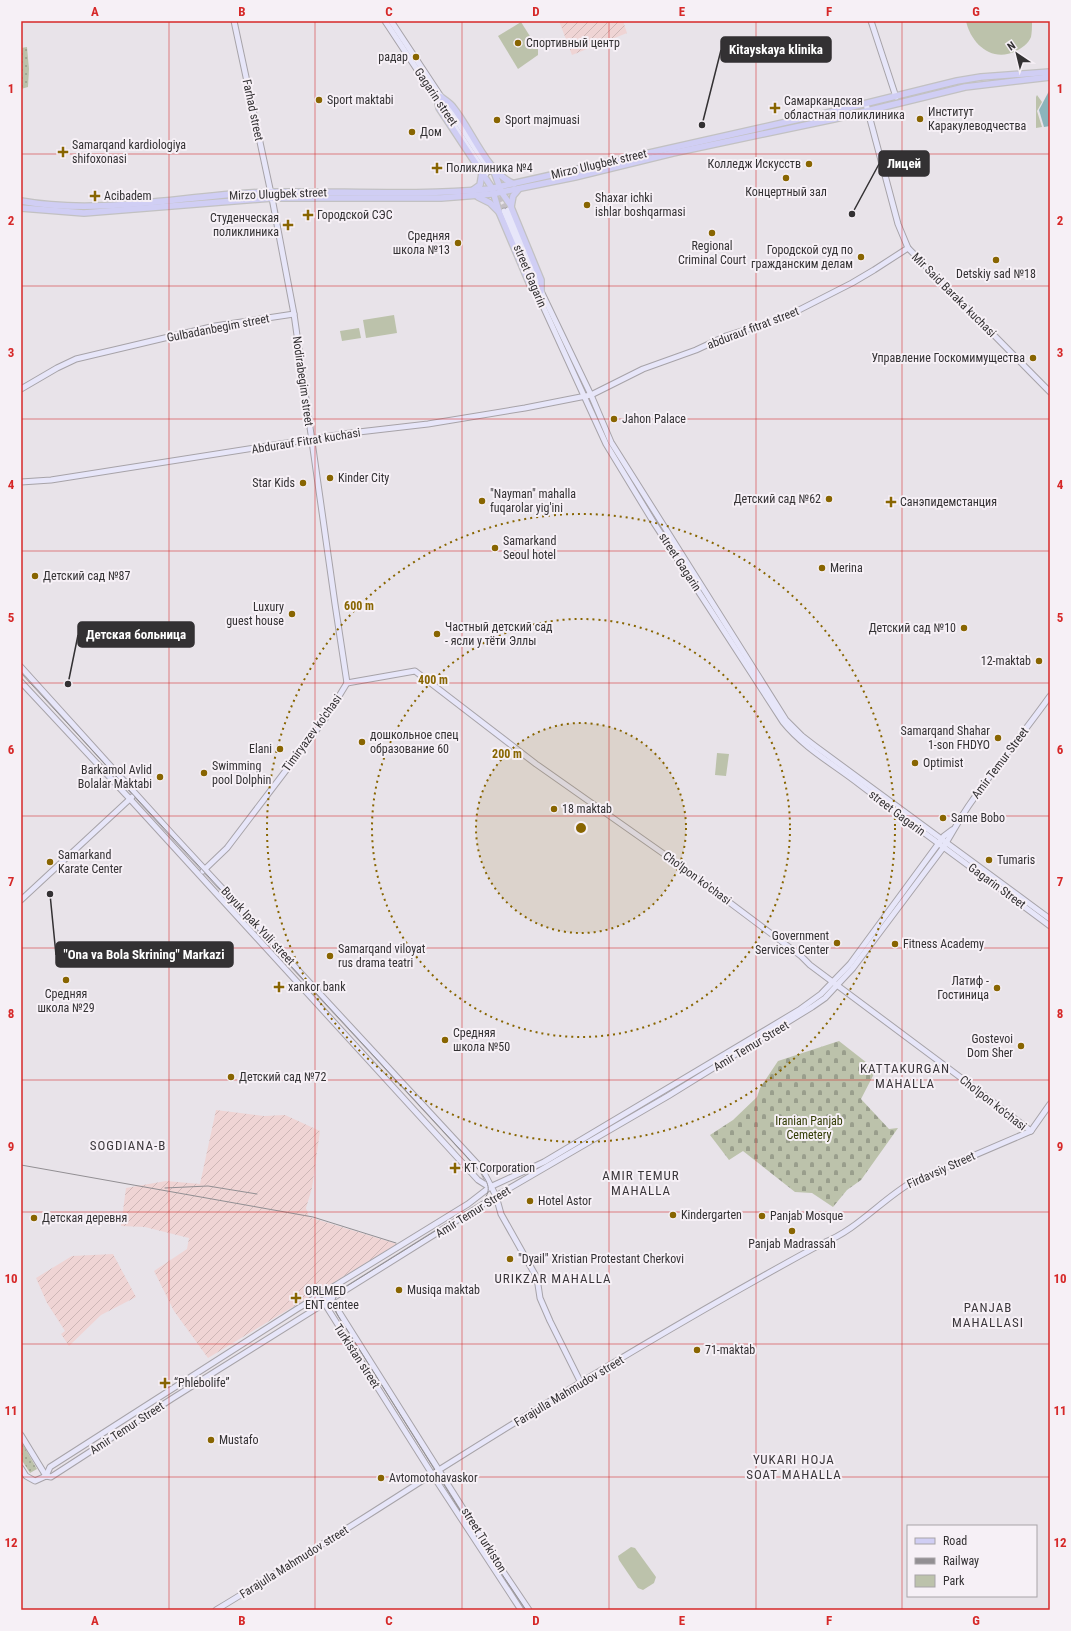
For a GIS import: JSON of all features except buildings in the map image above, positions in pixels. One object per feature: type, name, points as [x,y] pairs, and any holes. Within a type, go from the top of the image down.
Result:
[{"type":"main road","name":"Farhad street","points":[[234,21],[272,198]]},
{"type":"main road","name":"Gagarin street","points":[[385,21],[439,98]]},
{"type":"main road","name":"Gagarin street","points":[[391,21],[439,98]]},
{"type":"main road","points":[[871,21],[896,97]]},
{"type":"main road","name":"Mirzo Ulugbek street","points":[[502,190],[515,184],[620,159],[866,104],[969,79],[1050,72]]},
{"type":"main road","name":"Mirzo Ulugbek street","points":[[21,201],[62,206],[120,205],[271,192],[431,193],[471,190],[518,190],[673,153],[786,130],[964,87],[1050,77]]},
{"type":"main road","points":[[439,98],[439,108],[488,171],[502,190],[506,210],[530,286],[539,292],[541,280],[506,210],[493,191],[488,171],[452,107],[439,98]]},
{"type":"main road","name":"Mir Said Baraka kuchasi","points":[[866,104],[898,224],[908,248],[1050,392]]},
{"type":"main road","points":[[488,171],[515,184]]},
{"type":"main road","points":[[471,190],[480,185],[488,171]]},
{"type":"main road","points":[[506,210],[513,196],[518,190]]},
{"type":"main road","name":"Mirzo Ulugbek street","points":[[21,208],[84,213],[272,198],[441,198],[476,196],[493,191]]},
{"type":"main road","points":[[476,196],[506,210]]},
{"type":"main road","name":"Nodirabegim street","points":[[272,198],[294,314],[347,683]]},
{"type":"main road","name":"abdurauf fitrat street","points":[[591,395],[643,369],[690,352],[726,336],[776,320],[799,310],[858,280],[908,248]]},
{"type":"main road","name":"street Gagarin","points":[[539,292],[591,395],[611,442],[786,720],[802,736],[942,844]]},
{"type":"main road","name":"street Gagarin","points":[[539,292],[606,444],[654,523],[783,722],[799,739],[942,844]]},
{"type":"main road","name":"Gulbadanbegim street","points":[[21,389],[76,359],[215,326],[294,314]]},
{"type":"main road","name":"Abdurauf Fitrat kuchasi","points":[[21,482],[51,480],[350,433],[428,424],[525,408],[584,395],[591,395]]},
{"type":"main road","name":"Buyuk Ipak Yuli street","points":[[21,667],[482,1169],[496,1196],[501,1214],[537,1278],[542,1302],[550,1321],[582,1383]]},
{"type":"main road","name":"Cho'lpon ko'chasi","points":[[347,683],[416,671],[536,764],[681,866],[1030,1131]]},
{"type":"main road","name":"Buyuk Ipak Yuli street","points":[[21,682],[199,874],[478,1180],[490,1187]]},
{"type":"main road","name":"Timiryazev ko'chasi","points":[[199,874],[226,848],[325,719],[347,683]]},
{"type":"main road","name":"Amir Temur Street","points":[[46,1476],[50,1467],[322,1294],[468,1204],[490,1187],[544,1162],[732,1053],[796,1018],[825,998],[836,984],[854,968],[1001,760],[1050,696]]},
{"type":"main road","points":[[21,900],[136,794]]},
{"type":"main road","name":"Gagarin Street","points":[[942,844],[1050,919]]},
{"type":"main road","name":"Gagarin Street","points":[[942,844],[1050,926]]},
{"type":"main road","name":"Amir Temur Street","points":[[21,1468],[26,1476],[35,1481],[46,1476],[51,1476],[496,1196],[668,1096],[732,1053]]},
{"type":"main road","points":[[1030,1131],[1050,1104]]},
{"type":"main road","name":"Firdavsiy Street","points":[[582,1383],[764,1275],[833,1239],[871,1214],[898,1190],[912,1182],[1030,1131]]},
{"type":"main road","name":"Turkistan street","points":[[322,1294],[331,1299],[439,1470]]},
{"type":"main road","name":"Turkistan street","points":[[322,1294],[324,1304],[432,1474],[521,1610]]},
{"type":"main road","name":"Farajulla Mahmudov street","points":[[216,1610],[293,1563],[432,1474],[582,1383]]},
{"type":"main road","points":[[21,1435],[46,1476]]},
{"type":"main road","name":"street Turkiston","points":[[439,1470],[498,1564],[529,1610]]},
{"type":"shaded area","points":[[559,21],[623,21],[627,33],[572,55]]},
{"type":"shaded area","points":[[216,1110],[264,1116],[285,1115],[320,1131],[312,1188],[306,1208],[309,1217],[397,1244],[208,1358],[174,1311],[154,1271],[187,1249],[189,1238],[145,1227],[121,1226],[126,1188],[166,1181],[200,1184]]},
{"type":"shaded area","points":[[113,1254],[136,1297],[101,1315],[69,1346],[61,1334],[65,1331],[47,1303],[36,1278],[72,1256]]},
{"type":"green space","points":[[966,21],[1032,21],[1031,37],[1025,46],[1020,49],[1007,54],[999,55],[991,53],[978,44]]},
{"type":"green space","name":"Спортивный центр","points":[[521,22],[538,49],[538,55],[518,69],[498,36]]},
{"type":"green space","points":[[27,47],[29,69],[28,87],[21,89],[21,48]]},
{"type":"green space","points":[[1037,95],[1042,102],[1037,111],[1042,127],[1036,128],[1036,97]]},
{"type":"green space","points":[[394,315],[397,333],[366,338],[363,320]]},
{"type":"green space","points":[[359,328],[361,338],[342,341],[340,331]]},
{"type":"green space","points":[[717,753],[729,754],[726,776],[715,775]]},
{"type":"green space","name":"Iranian Panjab Cemetery","points":[[839,1041],[876,1070],[861,1099],[889,1129],[898,1128],[861,1180],[847,1190],[833,1207],[812,1193],[795,1192],[743,1151],[729,1160],[710,1135],[733,1120],[757,1097],[760,1088],[778,1061]]},
{"type":"green space","points":[[21,1441],[37,1469],[30,1473],[21,1459]]},
{"type":"green space","points":[[631,1547],[635,1548],[656,1577],[654,1583],[643,1590],[638,1588],[619,1560],[618,1556]]},
{"type":"water","points":[[1049,91],[1050,126],[1044,127],[1039,110]]},
{"type":"tunnel","points":[[495,191],[504,211]]},
{"type":"tunnel","points":[[502,196],[508,210]]},
{"type":"tram line","points":[[21,673],[478,1169],[487,1182],[487,1194],[480,1203],[347,1286],[340,1292],[334,1304],[342,1323],[473,1531],[526,1610]]},
{"type":"railway","points":[[21,1165],[313,1217],[396,1243]]},
{"type":"railway","points":[[165,1188],[208,1186],[257,1194]]},
{"type":"place","name":"Спортивный центр","points":[[518,43]]},
{"type":"place","name":"радар","points":[[416,57]]},
{"type":"place","name":"Sport maktabi","points":[[319,100]]},
{"type":"place","name":"Самаркандская областная поликлиника","points":[[775,108]]},
{"type":"place","name":"Институт Каракулеводчества","points":[[920,119]]},
{"type":"place","name":"Sport majmuasi","points":[[497,120]]},
{"type":"place","name":"Kitayskaya klinika","points":[[702,125]]},
{"type":"place","name":"Дом","points":[[412,132]]},
{"type":"place","name":"Samarqand kardiologiya shifoxonasi","points":[[63,152]]},
{"type":"place","name":"Колледж Искусств","points":[[809,164]]},
{"type":"place","name":"Поликлиника №4","points":[[437,168]]},
{"type":"place","name":"Концертный зал","points":[[786,178]]},
{"type":"place","name":"Acibadem","points":[[95,196]]},
{"type":"place","name":"Shaxar ichki ishlar boshqarmasi","points":[[587,205]]},
{"type":"place","name":"Лицей","points":[[852,214]]},
{"type":"place","name":"Городской СЭС","points":[[308,215]]},
{"type":"place","name":"Студенческая поликлиника","points":[[288,225]]},
{"type":"place","name":"Regional Criminal Court","points":[[712,233]]},
{"type":"place","name":"Средняя школа №13","points":[[458,243]]},
{"type":"place","name":"Городской суд по гражданским делам","points":[[861,257]]},
{"type":"place","name":"Detskiy sad №18","points":[[996,260]]},
{"type":"place","name":"Управление Госкомимущества","points":[[1033,358]]},
{"type":"place","name":"Jahon Palace","points":[[614,419]]},
{"type":"place","name":"Kinder City","points":[[330,478]]},
{"type":"place","name":"Star Kids","points":[[303,483]]},
{"type":"place","name":"Детский сад №62","points":[[829,499]]},
{"type":"place","name":"\"Nayman\" mahalla fuqarolar yig'ini","points":[[482,501]]},
{"type":"place","name":"Санэпидемстанция","points":[[891,502]]},
{"type":"place","name":"Samarkand Seoul hotel","points":[[495,548]]},
{"type":"place","name":"Merina","points":[[822,568]]},
{"type":"place","name":"Детский сад №87","points":[[35,576]]},
{"type":"place","name":"Luxury guest house","points":[[292,614]]},
{"type":"place","name":"Детский сад №10","points":[[964,628]]},
{"type":"place","name":"Частный детский сад - ясли у тёти Эллы","points":[[437,634]]},
{"type":"place","name":"12-maktab","points":[[1039,661]]},
{"type":"place","name":"Детская больница","points":[[68,684]]},
{"type":"place","name":"Samarqand Shahar 1-son FHDYO","points":[[998,738]]},
{"type":"place","name":"дошкольное спец образование 60","points":[[362,742]]},
{"type":"place","name":"Elani","points":[[280,749]]},
{"type":"place","name":"Optimist","points":[[915,763]]},
{"type":"place","name":"Swimming pool Dolphin","points":[[204,773]]},
{"type":"place","name":"Barkamol Avlid Bolalar Maktabi","points":[[160,777]]},
{"type":"place","name":"18 maktab","points":[[554,809]]},
{"type":"place","name":"Same Bobo","points":[[943,818]]},
{"type":"place","name":"Tumaris","points":[[989,860]]},
{"type":"place","name":"Samarkand Karate Center","points":[[50,862]]},
{"type":"place","name":"\"Ona va Bola Skrining\" Markazi","points":[[50,894]]},
{"type":"place","name":"Government Services Center","points":[[837,943]]},
{"type":"place","name":"Fitness Academy","points":[[895,944]]},
{"type":"place","name":"Samarqand viloyat rus drama teatri","points":[[330,956]]},
{"type":"place","name":"Средняя школа №29","points":[[66,980]]},
{"type":"place","name":"xankor bank","points":[[279,987]]},
{"type":"place","name":"Латиф - Гостиница","points":[[997,988]]},
{"type":"place","name":"Средняя школа №50","points":[[445,1040]]},
{"type":"place","name":"Gostevoi Dom Sher","points":[[1021,1046]]},
{"type":"place","name":"Детский сад №72","points":[[231,1077]]},
{"type":"place","name":"KT Corporation","points":[[455,1168]]},
{"type":"place","name":"Hotel Astor","points":[[530,1201]]},
{"type":"place","name":"Kindergarten","points":[[673,1215]]},
{"type":"place","name":"Panjab Mosque","points":[[762,1216]]},
{"type":"place","name":"Детская деревня","points":[[34,1218]]},
{"type":"place","name":"Panjab Madrassah","points":[[792,1231]]},
{"type":"place","name":"\"Dyail\" Xristian Protestant Cherkovi","points":[[510,1259]]},
{"type":"place","name":"Musiqa maktab","points":[[399,1290]]},
{"type":"place","name":"ORLMED ENT centee","points":[[296,1298]]},
{"type":"place","name":"71-maktab","points":[[697,1350]]},
{"type":"place","name":"“Phlebolife”","points":[[165,1383]]},
{"type":"place","name":"Mustafo","points":[[211,1440]]},
{"type":"place","name":"Avtomotohavaskor","points":[[381,1478]]},
{"type":"district","name":"KATTAKURGAN MAHALLA","points":[[905,1076]]},
{"type":"district","name":"SOGDIANA-B","points":[[128,1145]]},
{"type":"district","name":"AMIR TEMUR MAHALLA","points":[[641,1182]]},
{"type":"district","name":"URIKZAR MAHALLA","points":[[553,1278]]},
{"type":"district","name":"PANJAB MAHALLASI","points":[[988,1314]]},
{"type":"district","name":"YUKARI HOJA SOAT MAHALLA","points":[[794,1466]]}]
